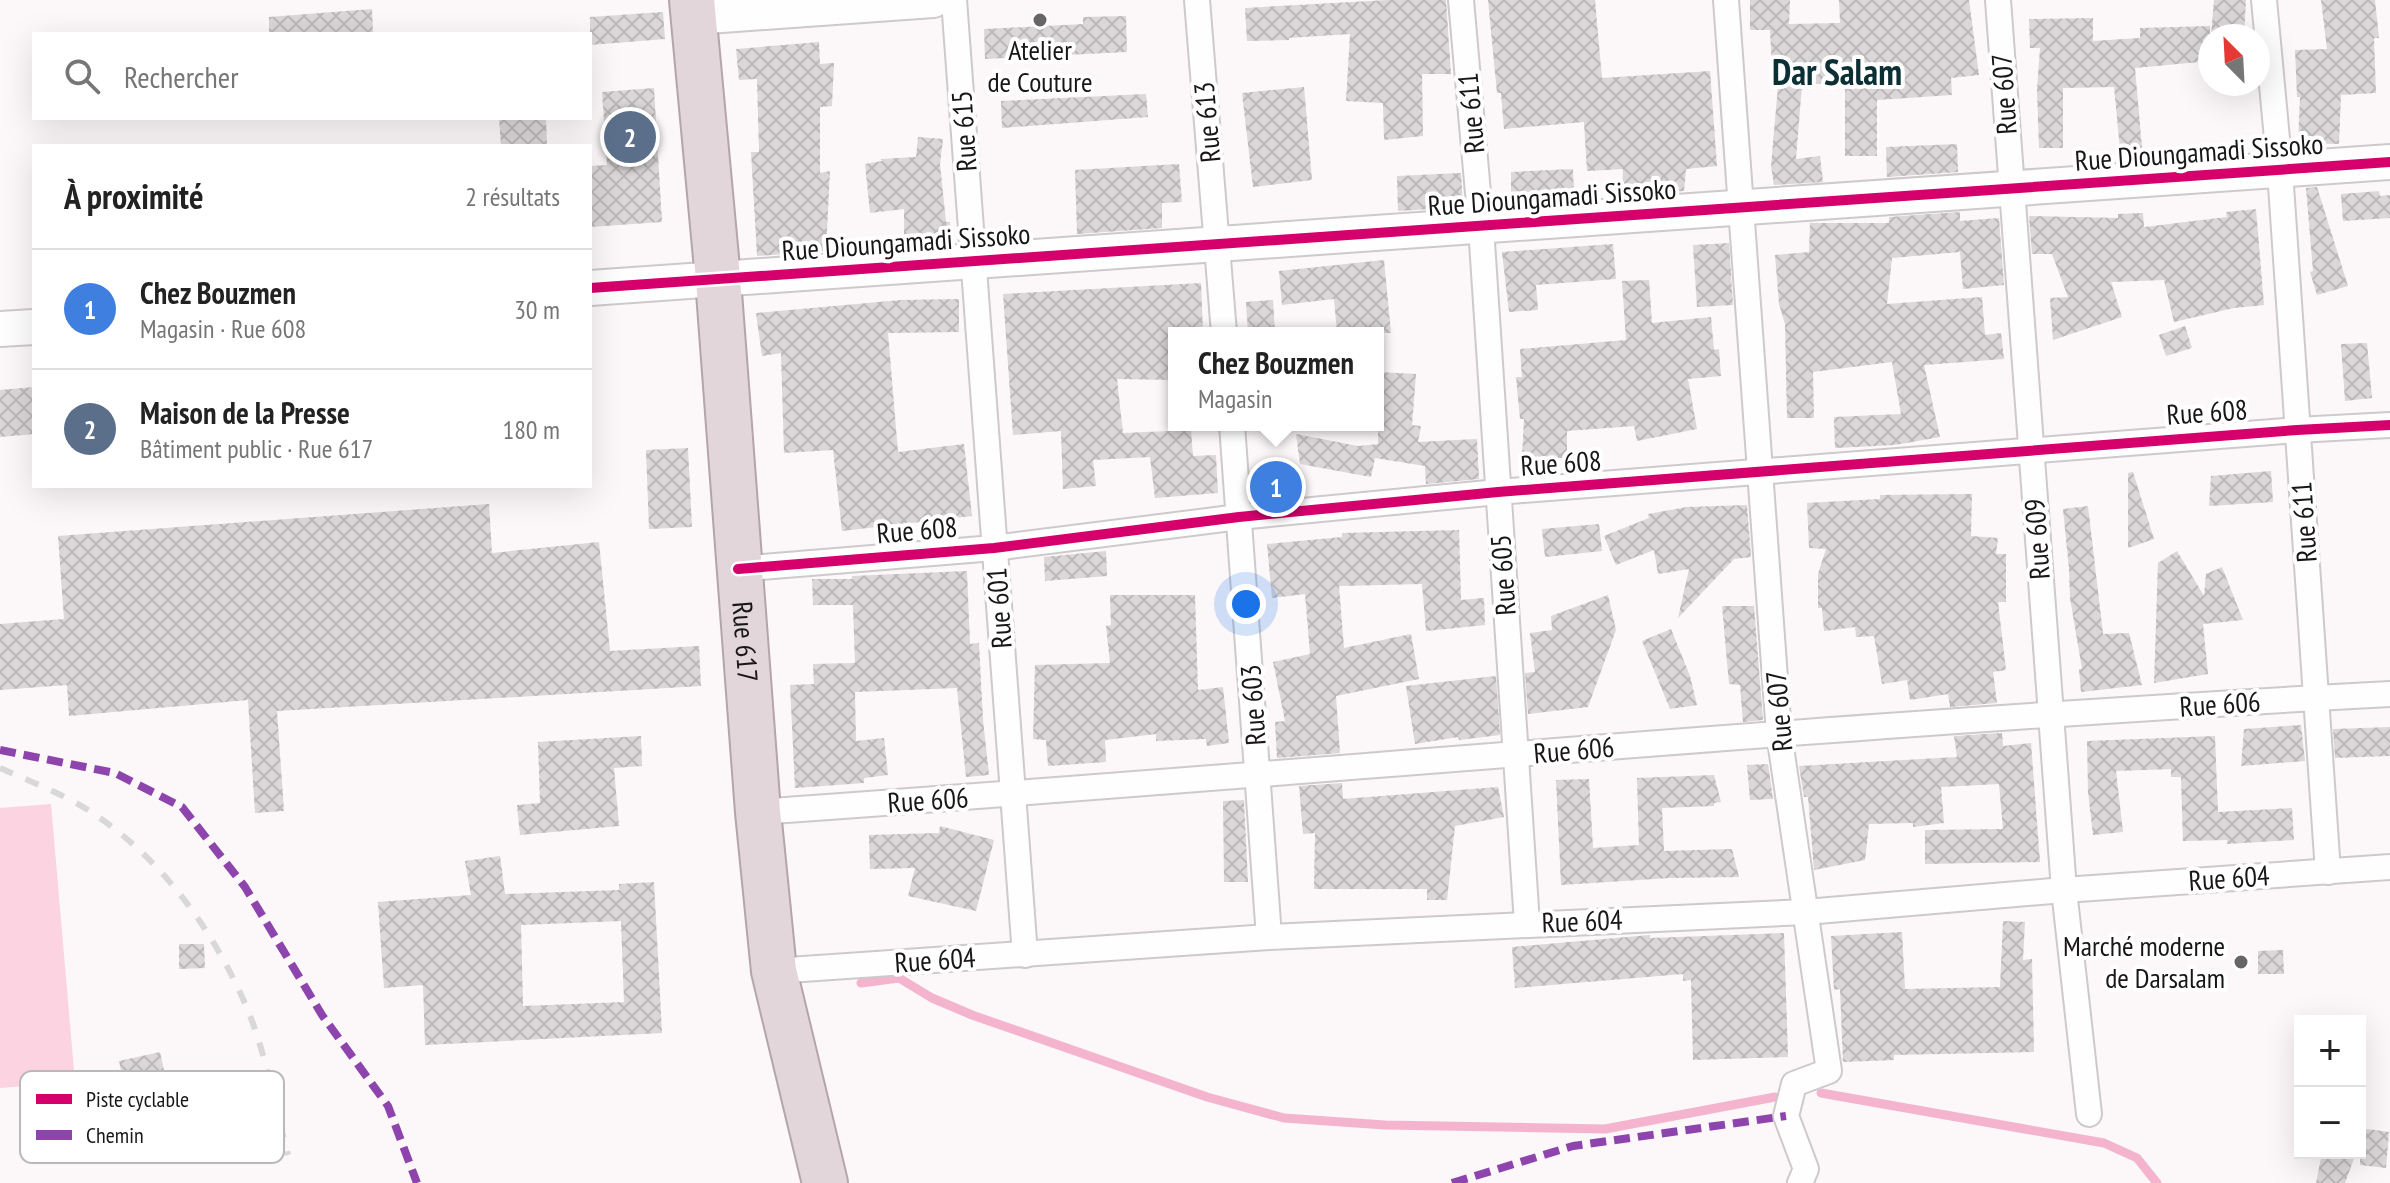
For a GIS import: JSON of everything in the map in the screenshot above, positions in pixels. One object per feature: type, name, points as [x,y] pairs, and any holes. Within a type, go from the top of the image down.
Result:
[{"type":"highway","name":"Rue 617","points":[[693,8],[718,279],[758,812],[774,971],[825,1183]]},
{"type":"street","points":[[693,8],[933,0]]},
{"type":"street","name":"Rue 615","points":[[954,0],[973,261]]},
{"type":"street","name":"Rue 613","points":[[1197,0],[1217,244]]},
{"type":"street","name":"Rue 611","points":[[1461,0],[1481,227]]},
{"type":"street","points":[[1726,0],[1740,208]]},
{"type":"street","name":"Rue 607","points":[[1998,0],[2010,188]]},
{"type":"street","points":[[2264,0],[2280,171]]},
{"type":"street","name":"Rue Dioungamadi Sissoko","points":[[592,288],[2390,162]]},
{"type":"street","name":"Rue 611","points":[[2280,171],[2328,872]]},
{"type":"street","name":"Rue 609","points":[[2010,188],[2064,890],[2089,1114]]},
{"type":"street","name":"Rue 607","points":[[1740,208],[1779,734],[1829,1071],[1794,1084],[1786,1116],[1806,1169],[1800,1183]]},
{"type":"street","name":"Rue 605","points":[[1481,227],[1527,924]]},
{"type":"street","points":[[1217,244],[1224,327]]},
{"type":"street","name":"Rue 601","points":[[973,261],[1025,955]]},
{"type":"street","points":[[0,329],[32,327]]},
{"type":"street","name":"Rue 608","points":[[738,569],[994,548],[1239,517],[1498,492],[2390,425]]},
{"type":"street","name":"Rue 603","points":[[1232,431],[1269,937]]},
{"type":"street","name":"Rue 606","points":[[758,812],[1779,734],[2390,694]]},
{"type":"street","name":"Rue 604","points":[[774,971],[1269,937],[1806,912],[2390,867]]},
{"type":"shaded area","points":[[51,804],[74,1071],[20,1071],[20,1086],[0,1088],[0,808]]},
{"type":"building","points":[[1446,0],[1451,74],[1422,74],[1423,136],[1384,140],[1383,103],[1346,101],[1350,34],[1247,41],[1245,8]]},
{"type":"building","points":[[1488,0],[1595,0],[1602,78],[1710,71],[1717,166],[1686,169],[1684,191],[1622,196],[1623,169],[1587,171],[1584,122],[1504,129],[1501,93],[1497,93]]},
{"type":"building","points":[[1750,0],[1790,0],[1789,24],[1840,23],[1839,0],[1969,0],[1979,75],[1951,78],[1952,95],[1877,100],[1877,156],[1845,156],[1845,82],[1802,85],[1796,159],[1820,156],[1823,182],[1774,185],[1771,166],[1778,86],[1773,86],[1770,30],[1750,30]]},
{"type":"building","points":[[2214,0],[2246,0],[2245,24],[2212,24]]},
{"type":"building","points":[[2321,0],[2375,0],[2379,38],[2374,38],[2376,93],[2341,95],[2339,144],[2298,143],[2300,97],[2297,97],[2295,50],[2327,49]]},
{"type":"building","points":[[372,9],[373,32],[269,32],[269,17]]},
{"type":"building","points":[[663,12],[665,39],[592,45],[590,17]]},
{"type":"building","points":[[1126,16],[1127,52],[985,59],[984,29],[1083,24],[1083,17]]},
{"type":"building","points":[[2093,18],[2093,41],[2140,38],[2140,28],[2198,26],[2198,62],[2135,68],[2142,148],[2120,149],[2114,87],[2063,88],[2063,148],[2039,148],[2037,90],[2040,48],[2030,48],[2029,19]]},
{"type":"building","points":[[819,42],[820,64],[834,63],[832,106],[820,107],[820,173],[830,171],[826,251],[757,256],[751,152],[759,152],[757,79],[739,80],[736,49]]},
{"type":"building","points":[[1304,87],[1312,180],[1253,187],[1242,93]]},
{"type":"building","points":[[654,88],[662,222],[592,227],[592,166],[607,165],[602,92]]},
{"type":"building","points":[[1146,94],[1148,117],[1002,128],[1001,101]]},
{"type":"building","points":[[499,120],[546,120],[547,144],[501,144]]},
{"type":"building","points":[[918,137],[943,139],[940,164],[951,243],[904,245],[904,209],[870,213],[865,164],[881,159],[916,157]]},
{"type":"building","points":[[1957,144],[1958,172],[1887,177],[1886,147]]},
{"type":"building","points":[[1179,164],[1182,202],[1162,203],[1162,228],[1077,234],[1075,170]]},
{"type":"building","points":[[1573,169],[1574,195],[1511,197],[1511,172]]},
{"type":"building","points":[[1461,173],[1463,207],[1398,211],[1397,176]]},
{"type":"building","points":[[2317,187],[2348,286],[2317,295],[2310,272],[2313,271],[2306,188]]},
{"type":"building","points":[[2379,191],[2380,196],[2390,195],[2390,218],[2343,221],[2341,194]]},
{"type":"building","points":[[2256,209],[2264,305],[2234,308],[2174,322],[2164,280],[2111,282],[2122,317],[2053,340],[2050,298],[2068,297],[2052,254],[2032,254],[2029,216],[2118,218],[2118,214],[2143,213],[2144,227],[2227,217],[2226,212]]},
{"type":"building","points":[[1960,212],[1960,221],[1999,218],[2004,285],[1963,289],[1960,252],[1892,258],[1887,304],[1982,297],[1985,335],[2001,333],[2004,359],[1924,365],[1940,437],[1895,445],[1835,448],[1834,417],[1901,414],[1892,362],[1813,372],[1814,418],[1787,418],[1785,324],[1779,304],[1775,255],[1809,252],[1810,223],[1889,223],[1889,217]]},
{"type":"building","points":[[1729,243],[1733,305],[1697,307],[1693,245]]},
{"type":"building","points":[[1613,244],[1616,279],[1536,285],[1538,310],[1509,312],[1502,252]]},
{"type":"building","points":[[1384,260],[1391,333],[1384,333],[1384,327],[1336,327],[1334,299],[1282,305],[1279,271]]},
{"type":"building","points":[[1649,280],[1652,323],[1711,317],[1714,350],[1719,349],[1721,376],[1688,379],[1697,429],[1637,441],[1634,426],[1567,431],[1567,458],[1522,457],[1524,419],[1520,419],[1516,377],[1522,377],[1520,349],[1626,340],[1622,281]]},
{"type":"building","points":[[1201,283],[1203,327],[1168,327],[1168,380],[1117,379],[1123,433],[1191,431],[1193,456],[1216,455],[1218,493],[1155,498],[1150,457],[1093,460],[1096,486],[1063,489],[1061,431],[1013,435],[1003,294]]},
{"type":"building","points":[[959,299],[959,332],[888,333],[898,452],[964,444],[972,516],[842,531],[833,450],[784,453],[781,353],[762,356],[756,313],[901,300]]},
{"type":"building","points":[[1273,300],[1275,327],[1248,327],[1246,302]]},
{"type":"building","points":[[2185,326],[2192,348],[2166,356],[2159,335]]},
{"type":"building","points":[[2367,343],[2372,398],[2345,401],[2341,344]]},
{"type":"building","points":[[1384,372],[1416,374],[1412,425],[1421,426],[1418,442],[1477,439],[1479,479],[1426,484],[1425,466],[1375,458],[1371,477],[1300,464],[1296,434],[1358,446],[1378,444],[1378,431],[1384,431]]},
{"type":"building","points":[[32,387],[32,434],[0,437],[0,390]]},
{"type":"building","points":[[688,448],[692,527],[649,529],[646,450]]},
{"type":"building","points":[[2271,471],[2273,502],[2209,506],[2211,476]]},
{"type":"building","points":[[2133,472],[2154,539],[2128,548],[2128,473]]},
{"type":"building","points":[[1972,494],[1971,536],[1998,538],[1996,554],[2006,554],[2006,602],[1998,602],[2006,670],[1993,672],[1997,703],[1950,707],[1948,694],[1910,700],[1907,680],[1882,684],[1874,636],[1856,637],[1855,627],[1824,631],[1822,608],[1818,608],[1818,574],[1826,549],[1809,548],[1807,503],[1880,499],[1880,495]]},
{"type":"building","points":[[489,504],[492,553],[599,542],[610,651],[699,646],[701,686],[277,711],[284,811],[255,813],[248,700],[69,716],[67,685],[0,690],[0,624],[64,619],[58,536]]},
{"type":"building","points":[[1747,505],[1751,557],[1734,559],[1678,618],[1689,569],[1658,574],[1654,550],[1616,565],[1604,536],[1649,518],[1648,514],[1687,507]]},
{"type":"building","points":[[2088,506],[2103,634],[2129,633],[2142,685],[2081,692],[2079,669],[2082,669],[2070,598],[2063,509]]},
{"type":"building","points":[[1599,524],[1602,551],[1545,557],[1542,529]]},
{"type":"building","points":[[1459,530],[1461,600],[1484,598],[1485,625],[1426,631],[1422,584],[1339,586],[1344,648],[1411,634],[1419,679],[1336,696],[1340,753],[1277,758],[1275,722],[1285,721],[1273,662],[1310,654],[1305,594],[1272,598],[1267,544],[1342,537],[1342,533]]},
{"type":"building","points":[[1106,551],[1107,576],[1045,581],[1044,557]]},
{"type":"building","points":[[2177,551],[2204,596],[2206,574],[2222,567],[2243,620],[2203,624],[2208,674],[2154,683],[2158,563]]},
{"type":"building","points":[[967,571],[970,644],[979,643],[989,775],[966,777],[957,688],[855,692],[856,741],[884,738],[888,775],[864,778],[864,783],[795,788],[790,685],[814,684],[813,664],[855,663],[853,605],[813,605],[812,579]]},
{"type":"building","points":[[1110,595],[1195,595],[1198,690],[1223,687],[1229,743],[1207,746],[1206,739],[1156,741],[1156,734],[1105,740],[1106,762],[1048,766],[1046,740],[1033,739],[1035,665],[1110,663],[1106,626],[1111,625]]},
{"type":"building","points":[[1608,595],[1616,630],[1588,707],[1528,714],[1525,673],[1535,672],[1530,633],[1552,630],[1551,616]]},
{"type":"building","points":[[1722,606],[1754,606],[1763,720],[1743,722],[1740,685],[1729,684]]},
{"type":"building","points":[[1671,629],[1690,676],[1697,705],[1670,709],[1642,641]]},
{"type":"building","points":[[1496,676],[1500,735],[1459,740],[1458,737],[1415,744],[1406,686]]},
{"type":"building","points":[[2301,725],[2305,761],[2241,766],[2244,729]]},
{"type":"building","points":[[2390,727],[2390,756],[2335,758],[2333,729]]},
{"type":"building","points":[[2002,733],[2003,746],[2031,743],[2040,862],[1925,864],[1925,830],[2003,829],[1999,784],[1941,787],[1944,823],[1913,827],[1913,823],[1869,824],[1865,860],[1814,870],[1808,797],[1804,797],[1799,766],[1957,757],[1954,736]]},
{"type":"building","points":[[641,736],[642,766],[614,768],[619,826],[520,835],[517,805],[540,803],[538,742]]},
{"type":"building","points":[[2215,736],[2218,812],[2292,808],[2294,840],[2227,844],[2227,840],[2183,841],[2181,777],[2171,777],[2171,769],[2116,771],[2123,832],[2093,835],[2087,741]]},
{"type":"building","points":[[1768,764],[1773,799],[1750,800],[1747,765]]},
{"type":"building","points":[[1714,775],[1721,802],[1714,803],[1714,806],[1662,808],[1664,851],[1732,849],[1739,877],[1561,885],[1556,780],[1589,779],[1593,848],[1639,845],[1637,778]]},
{"type":"building","points":[[1342,783],[1343,799],[1498,787],[1504,817],[1455,826],[1447,900],[1427,900],[1427,889],[1314,889],[1315,833],[1303,834],[1299,786]]},
{"type":"building","points":[[1244,800],[1248,882],[1224,882],[1223,801]]},
{"type":"building","points":[[940,826],[994,840],[976,911],[908,896],[915,868],[870,869],[869,835],[939,833]]},
{"type":"building","points":[[500,856],[505,894],[619,890],[619,884],[654,882],[662,1033],[425,1045],[423,985],[384,988],[378,902],[471,895],[465,861]],"holes":[[[621,921],[624,1002],[523,1006],[521,925]]]},
{"type":"building","points":[[2003,921],[2025,922],[2023,960],[2032,959],[2034,1052],[1894,1055],[1894,1060],[1843,1062],[1840,989],[1834,990],[1831,936],[1902,932],[1905,989],[2000,987]]},
{"type":"building","points":[[1784,933],[1788,1057],[1693,1060],[1691,980],[1683,981],[1683,974],[1515,988],[1512,947],[1650,935],[1650,938]]},
{"type":"building","points":[[179,944],[204,944],[205,968],[179,969]]},
{"type":"building","points":[[2283,950],[2284,974],[2258,974],[2258,951]]},
{"type":"building","points":[[160,1052],[164,1071],[121,1071],[119,1061]]},
{"type":"building","points":[[2366,1129],[2389,1132],[2386,1168],[2360,1165],[2360,1159],[2366,1159]]},
{"type":"building","points":[[2321,1159],[2354,1159],[2345,1183],[2316,1183]]},
{"type":"waterway","points":[[861,983],[899,978],[932,998],[972,1015],[1207,1097],[1284,1118],[1385,1125],[1605,1129],[1775,1097]]},
{"type":"waterway","points":[[1821,1093],[2104,1143],[2137,1158],[2157,1183]]},
{"type":"railway","points":[[0,768],[88,810],[139,850],[161,872],[218,950],[247,1008],[267,1071]]},
{"type":"railway","points":[[284,1139],[288,1155]]},
{"type":"marked path","points":[[0,750],[115,773],[182,807],[245,887],[322,1015],[388,1106],[417,1183]]},
{"type":"marked path","points":[[1452,1183],[1573,1146],[1786,1116]]},
{"type":"cycle path","points":[[592,288],[2390,162]]},
{"type":"cycle path","points":[[738,569],[994,548],[1239,517],[1498,492],[2390,425]]},
{"type":"place","name":"Atelier de Couture","points":[[1040,20]]},
{"type":"place","name":"Maison de la Presse","points":[[630,137]]},
{"type":"place","name":"Chez Bouzmen","points":[[1276,487]]},
{"type":"place","name":"Marché moderne de Darsalam","points":[[2241,962]]},
{"type":"district","name":"Dar Salam","points":[[1837,72]]}]
